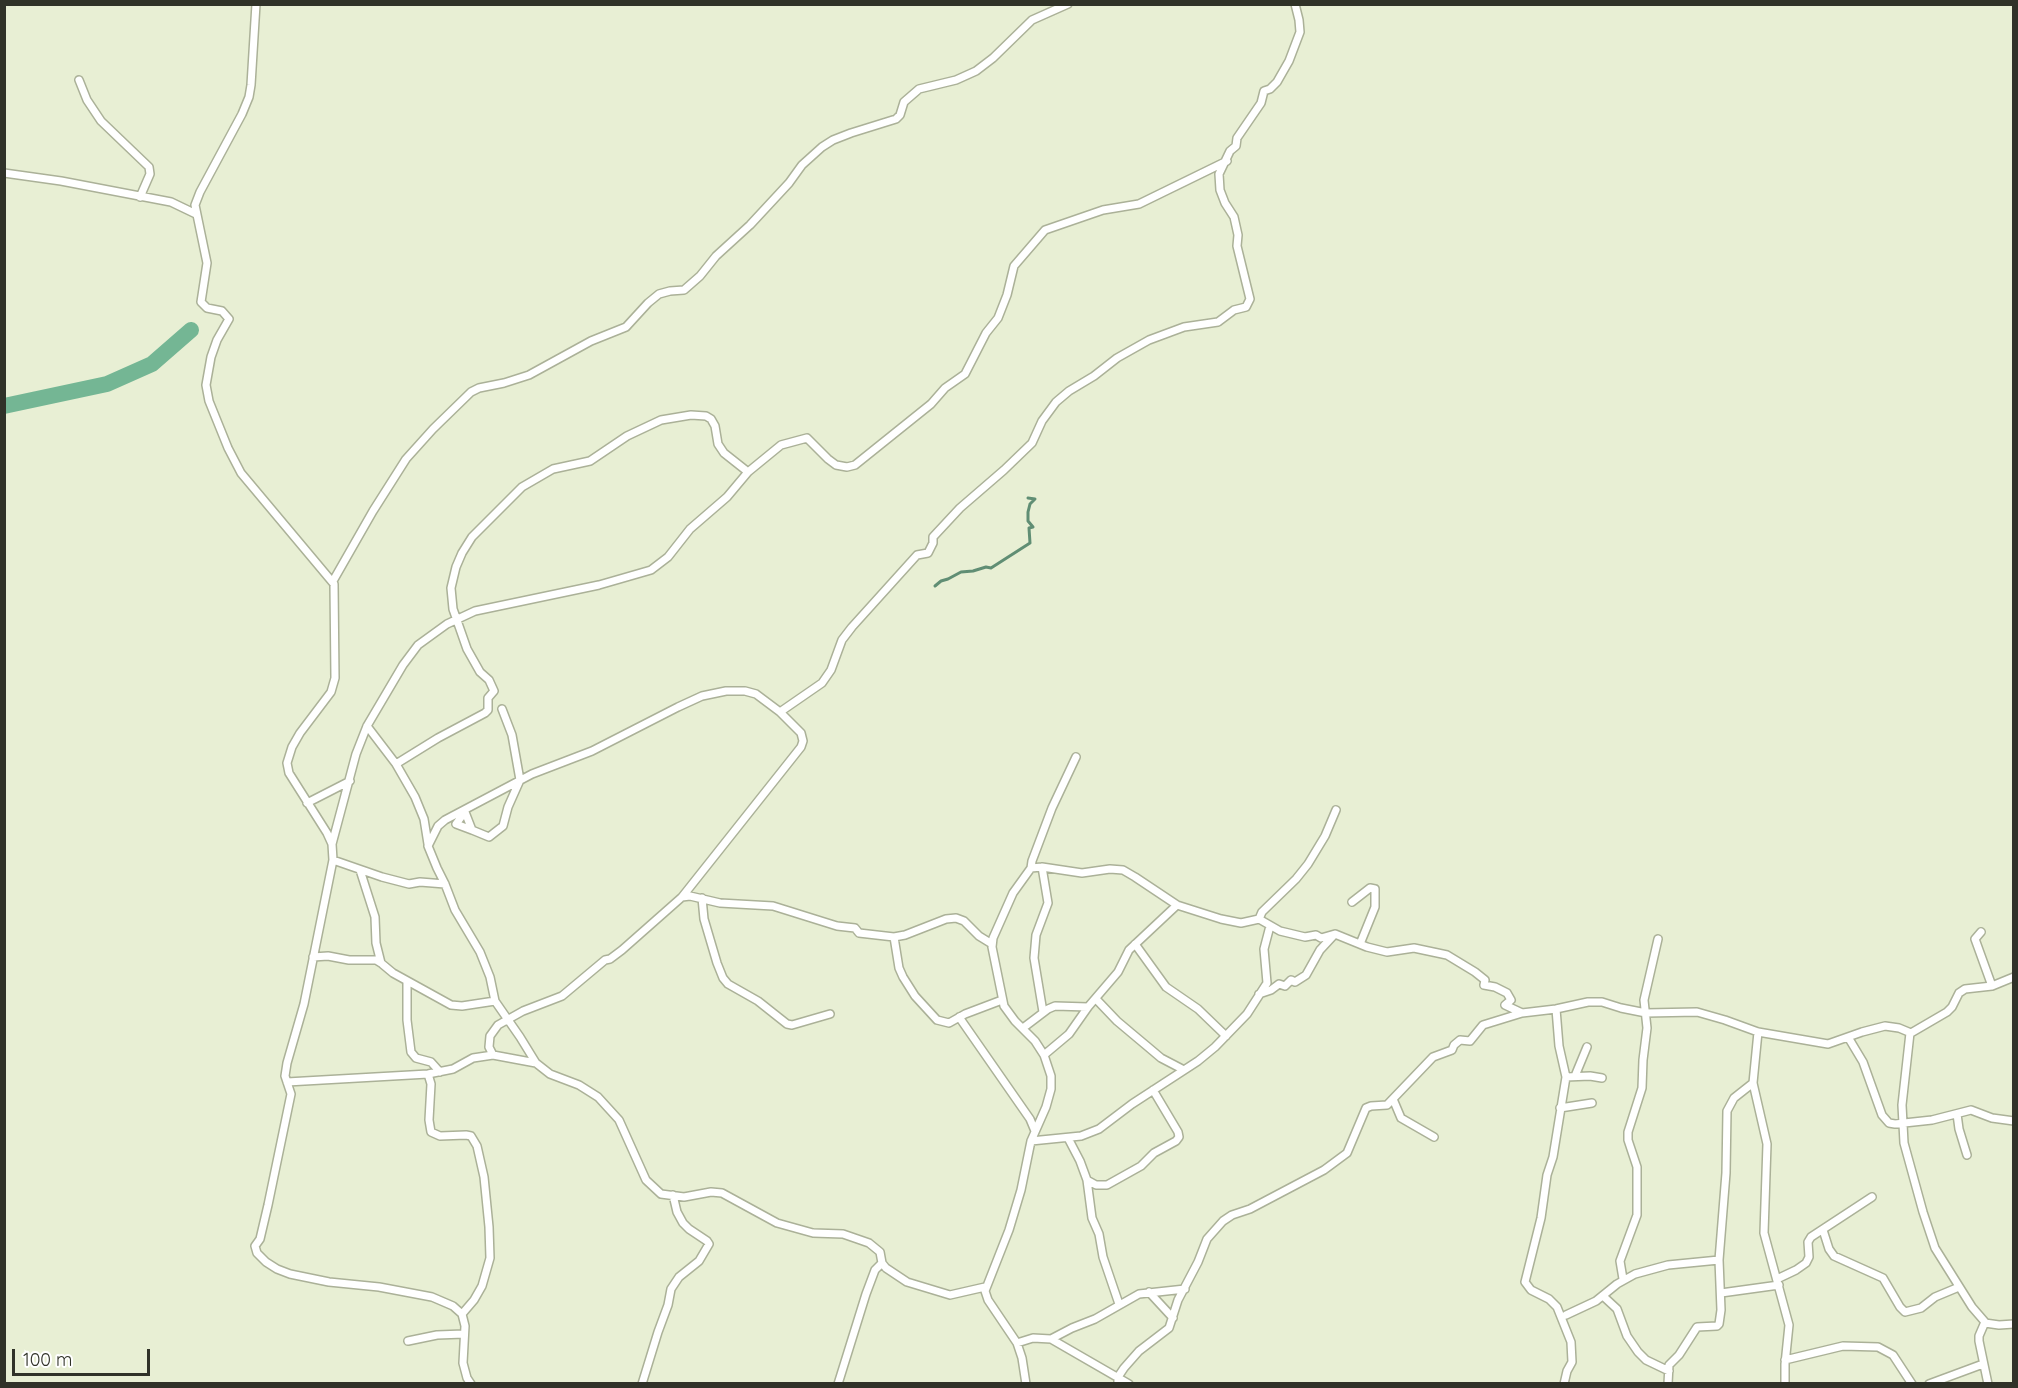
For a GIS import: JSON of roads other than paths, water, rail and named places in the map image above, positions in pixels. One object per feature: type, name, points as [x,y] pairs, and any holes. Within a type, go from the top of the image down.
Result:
[{"type":"street","points":[[256,4],[249,97],[196,201],[196,214],[207,263],[201,302],[207,308],[222,311],[229,319],[217,340],[206,382],[209,401],[228,448],[241,472],[333,582],[335,592],[334,683],[328,698],[300,733],[292,747],[288,763],[288,772],[332,844]]},
{"type":"street","points":[[333,582],[373,511],[406,459],[471,392],[529,375],[591,341],[626,327],[659,294],[687,289],[713,258],[745,229],[822,147],[851,133],[895,120],[901,114],[904,102],[919,88],[956,80],[976,71],[1032,20],[1068,4]]},
{"type":"street","points":[[780,712],[822,683],[829,674],[843,639],[858,619],[917,555],[928,553],[933,537],[960,508],[1032,443],[1042,421],[1060,397],[1087,381],[1117,358],[1149,340],[1184,327],[1218,321],[1234,310],[1246,307],[1250,299],[1239,253],[1238,235],[1234,217],[1225,203],[1218,183],[1219,174],[1230,151],[1236,146],[1237,138],[1261,103],[1264,91],[1277,82],[1289,61],[1300,32],[1295,4]]},
{"type":"street","points":[[79,80],[87,100],[101,121],[149,167],[150,174],[140,196]]},
{"type":"street","points":[[471,1383],[467,1378],[463,1363],[462,1314],[453,1306],[432,1297],[290,1274],[275,1268],[260,1256],[255,1246],[260,1239],[291,1094],[285,1076],[287,1063],[304,1004],[333,860],[332,844],[356,754],[367,726],[407,660],[418,645],[457,619],[475,611],[599,585],[651,570],[668,557],[690,529],[721,503],[748,472],[781,445],[807,438],[836,465],[855,465],[931,404],[945,388],[964,374],[986,333],[998,318],[1007,295],[1014,266],[1045,230],[1103,210],[1139,204],[1227,161]]},
{"type":"street","points":[[4,172],[171,202],[196,214]]},
{"type":"street","points":[[396,764],[488,710],[488,698],[494,691],[489,680],[480,672],[468,649],[452,603],[451,588],[462,552],[472,537],[515,494],[553,469],[586,462],[627,436],[665,418],[696,415],[711,419],[715,426],[718,444],[724,453],[748,472]]},
{"type":"street","points":[[428,846],[434,832],[445,820],[520,780],[592,751],[678,707],[712,693],[737,690],[760,697],[780,712],[803,737],[802,745],[682,897],[622,950],[610,959],[604,960],[562,996],[507,1018],[496,1026],[490,1034],[489,1047],[493,1055]]},
{"type":"street","points":[[472,831],[489,837],[503,826],[508,807],[520,780],[512,735],[502,709]]},
{"type":"street","points":[[367,726],[396,764],[421,808],[428,846],[455,910],[482,957],[490,977],[495,1001],[536,1063],[550,1074],[579,1085],[598,1097],[619,1120],[646,1180],[661,1194],[684,1197],[717,1192],[726,1194],[777,1223],[813,1233],[843,1234],[869,1243],[880,1252],[882,1263],[896,1276],[907,1282],[955,1295],[985,1287]]},
{"type":"street","points":[[1026,1383],[1017,1343],[988,1300],[985,1287],[1009,1230],[1021,1190],[1031,1141],[1052,1089],[1051,1076],[1044,1056],[1008,1012],[1002,1000],[992,944],[1013,892],[1031,868],[1052,808],[1076,757]]},
{"type":"street","points":[[307,803],[350,781]]},
{"type":"street","points":[[1259,919],[1262,912],[1308,864],[1325,836],[1336,810]]},
{"type":"street","points":[[333,860],[409,884],[445,884]]},
{"type":"street","points":[[1031,868],[1042,867],[1076,873],[1110,869],[1123,870],[1177,905],[1221,919],[1241,923],[1259,919],[1270,926],[1305,937],[1316,935],[1321,938],[1335,934],[1387,952],[1414,948],[1447,955],[1476,972],[1485,980],[1484,986],[1495,987],[1507,993],[1511,1000],[1506,1005],[1522,1013]]},
{"type":"street","points":[[1042,867],[1048,903],[1036,935],[1034,958],[1043,1012]]},
{"type":"street","points":[[360,870],[375,917],[376,943],[381,963]]},
{"type":"street","points":[[1352,902],[1370,888],[1375,889],[1375,907],[1360,944]]},
{"type":"street","points":[[682,897],[702,898],[720,903],[773,906],[837,926],[855,928],[860,933],[894,937],[956,918],[964,921],[979,936],[992,944]]},
{"type":"street","points":[[702,898],[704,919],[717,963],[728,984],[750,996],[787,1024],[792,1025],[830,1014]]},
{"type":"street","points":[[1044,1056],[1069,1034],[1088,1007],[1118,972],[1126,955],[1135,944],[1177,905]]},
{"type":"street","points":[[1031,1141],[1068,1138],[1099,1129],[1205,1056],[1247,1014],[1267,983],[1264,949],[1270,926]]},
{"type":"street","points":[[1981,932],[1976,939],[1992,986]]},
{"type":"street","points":[[1258,994],[1271,990],[1279,984],[1285,986],[1291,980],[1295,982],[1306,975],[1320,950],[1335,934]]},
{"type":"street","points":[[894,937],[899,968],[915,996],[937,1020],[948,1023],[1002,1000]]},
{"type":"street","points":[[1623,1279],[1620,1260],[1637,1215],[1637,1167],[1628,1140],[1642,1088],[1646,1013],[1644,1000],[1658,939]]},
{"type":"street","points":[[1135,944],[1166,987],[1198,1009],[1226,1036]]},
{"type":"street","points":[[313,957],[369,959],[381,963],[407,981],[451,1005],[495,1001]]},
{"type":"street","points":[[1910,1033],[1947,1012],[1959,993],[1965,989],[1992,986],[2013,977]]},
{"type":"street","points":[[407,981],[407,1020],[411,1052],[416,1058],[431,1062],[440,1072]]},
{"type":"street","points":[[1096,999],[1117,1021],[1161,1058],[1184,1070]]},
{"type":"street","points":[[1118,1380],[1139,1351],[1166,1331],[1209,1235],[1223,1221],[1324,1170],[1347,1153],[1366,1108],[1387,1105],[1432,1057],[1452,1050],[1460,1040],[1470,1041],[1483,1025],[1522,1013],[1596,1002],[1646,1013],[1697,1012],[1758,1032],[1828,1044],[1885,1026],[1899,1028],[1910,1033]]},
{"type":"street","points":[[1023,1028],[1043,1012],[1055,1006],[1088,1007]]},
{"type":"street","points":[[1556,1009],[1558,1039],[1566,1077],[1541,1218],[1525,1282],[1532,1290],[1549,1299],[1557,1307],[1571,1342],[1572,1362],[1564,1383]]},
{"type":"street","points":[[959,1017],[1030,1119],[1035,1131]]},
{"type":"street","points":[[1758,1032],[1753,1083],[1767,1144],[1764,1233],[1789,1325],[1785,1383]]},
{"type":"street","points":[[1910,1033],[1902,1105],[1904,1143],[1932,1238],[1938,1254],[1985,1323],[2013,1324]]},
{"type":"street","points":[[1848,1037],[1863,1062],[1882,1115],[1889,1123],[1932,1120],[1971,1110],[1992,1118],[2013,1121]]},
{"type":"street","points":[[1575,1076],[1587,1047]]},
{"type":"street","points":[[287,1082],[428,1074],[453,1069],[474,1058],[493,1055],[536,1063]]},
{"type":"street","points":[[428,1074],[431,1084],[429,1120],[431,1132],[440,1136],[471,1136],[477,1146],[484,1177],[490,1258],[482,1286],[462,1314]]},
{"type":"street","points":[[1566,1077],[1602,1078]]},
{"type":"street","points":[[1668,1383],[1670,1364],[1679,1355],[1697,1327],[1719,1324],[1721,1293],[1719,1260],[1726,1173],[1727,1111],[1734,1098],[1753,1083]]},
{"type":"street","points":[[1089,1194],[1100,1186],[1107,1185],[1141,1166],[1154,1153],[1176,1142],[1179,1137],[1178,1132],[1153,1090]]},
{"type":"street","points":[[1393,1099],[1401,1118],[1434,1137]]},
{"type":"street","points":[[1560,1108],[1592,1103]]},
{"type":"street","points":[[1957,1114],[1966,1155]]},
{"type":"street","points":[[1068,1138],[1087,1180],[1092,1218],[1119,1304]]},
{"type":"street","points":[[1087,1180],[1100,1186]]},
{"type":"street","points":[[642,1383],[668,1305],[671,1289],[679,1276],[699,1261],[709,1244],[683,1223],[677,1212],[673,1195]]},
{"type":"street","points":[[1721,1293],[1778,1282],[1806,1263],[1809,1257],[1808,1241],[1813,1235],[1872,1197]]},
{"type":"street","points":[[1823,1230],[1829,1249],[1834,1256],[1883,1278],[1900,1308],[1905,1312],[1922,1308],[1935,1297],[1959,1287]]},
{"type":"street","points":[[1566,1315],[1589,1305],[1623,1279],[1668,1265],[1719,1260]]},
{"type":"street","points":[[838,1383],[862,1303],[875,1270],[882,1263]]},
{"type":"street","points":[[1051,1340],[1139,1294],[1185,1289]]},
{"type":"street","points":[[1149,1292],[1173,1318]]},
{"type":"street","points":[[1603,1296],[1617,1310],[1627,1336],[1638,1352],[1646,1360],[1669,1371]]},
{"type":"street","points":[[1985,1323],[1978,1338],[1988,1383]]},
{"type":"street","points":[[408,1341],[437,1335],[464,1334]]},
{"type":"street","points":[[1017,1343],[1033,1338],[1051,1340],[1118,1380],[1129,1383]]},
{"type":"street","points":[[1785,1360],[1843,1346],[1878,1347],[1893,1355],[1912,1383]]},
{"type":"street","points":[[1929,1383],[1983,1364]]},
{"type":"waterway","points":[[4,406],[107,384],[152,364],[191,330]]},
{"type":"waterway","points":[[935,586],[961,572],[991,568],[1030,543],[1029,528],[1033,527],[1028,521],[1028,512],[1030,504],[1035,499],[1028,498]]}]
